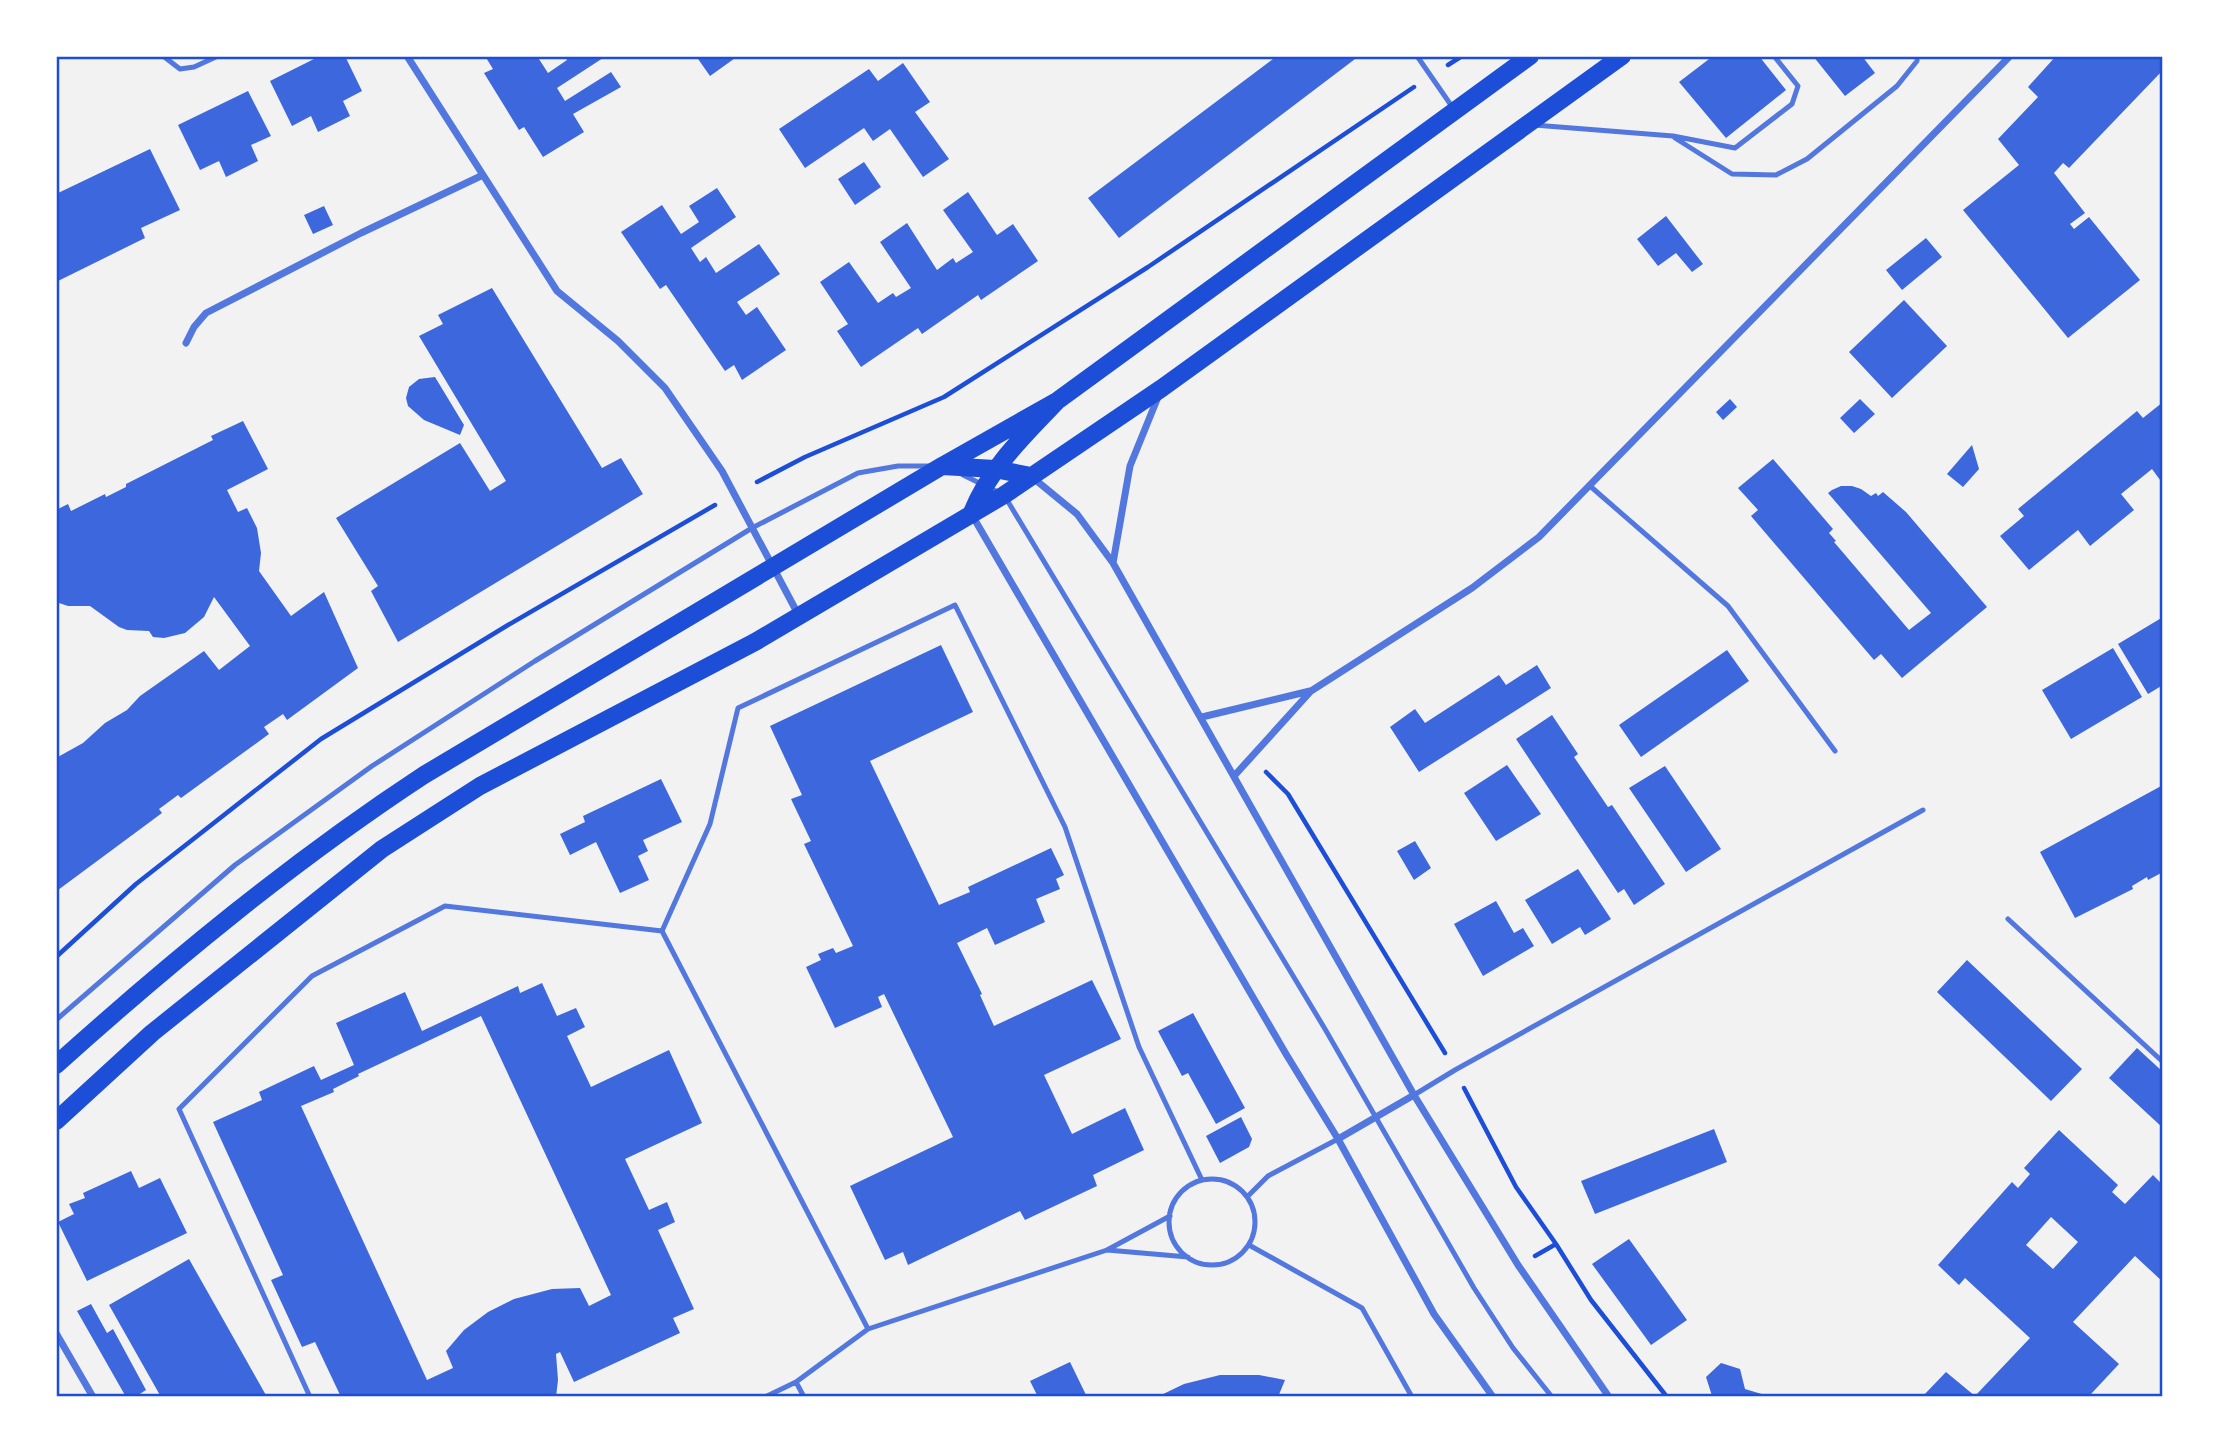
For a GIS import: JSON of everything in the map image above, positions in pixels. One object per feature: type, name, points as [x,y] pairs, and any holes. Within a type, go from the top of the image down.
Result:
[{"type":"main road","points":[[56,1065],[234,911],[359,818],[425,775],[942,466],[1057,401],[1530,56]]},
{"type":"main road","points":[[56,1121],[152,1033],[382,849],[480,786],[632,708],[799,616],[1004,495],[1162,388],[1622,56]]},
{"type":"main road","points":[[971,515],[1014,446],[1057,401]]},
{"type":"main road","points":[[942,466],[996,475],[1031,476]]},
{"type":"street","points":[[407,56],[557,291],[618,341],[665,388],[722,471],[799,616]]},
{"type":"street","points":[[1235,775],[1311,691],[1472,588],[1539,537],[2010,56]]},
{"type":"street","points":[[186,343],[194,327],[206,313],[360,233],[483,175]]},
{"type":"street","points":[[1113,563],[1130,466],[1162,388]]},
{"type":"street","points":[[1031,476],[1077,514],[1113,563],[1414,1095],[1518,1265],[1609,1397]]},
{"type":"street","points":[[971,515],[1338,1139],[1434,1314],[1493,1397]]},
{"type":"street","points":[[1202,717],[1311,691]]},
{"type":"street","points":[[1338,1139],[1414,1095]]},
{"type":"street","points":[[56,1333],[93,1397]]},
{"type":"lane","points":[[163,56],[180,69],[194,67],[218,56]]},
{"type":"lane","points":[[1417,56],[1455,110]]},
{"type":"lane","points":[[1527,125],[1673,136],[1735,148],[1792,104],[1798,86],[1774,56]]},
{"type":"lane","points":[[1673,136],[1732,174],[1776,175],[1807,159],[1897,86],[1917,61],[1917,56]]},
{"type":"lane","points":[[56,1020],[235,865],[372,766],[535,661],[752,528],[859,473],[898,466],[942,466]]},
{"type":"lane","points":[[996,475],[1004,495],[1318,1017],[1474,1289],[1513,1348],[1552,1397]]},
{"type":"lane","points":[[996,475],[1004,495]]},
{"type":"lane","points":[[1590,485],[1728,606],[1835,751]]},
{"type":"lane","points":[[662,931],[710,824],[738,708],[955,605],[1065,827],[1139,1047],[1202,1180]]},
{"type":"lane","points":[[1414,1095],[1923,810]]},
{"type":"lane","points":[[310,1397],[179,1109],[312,976],[444,906],[662,931]]},
{"type":"lane","points":[[2008,919],[2163,1062]]},
{"type":"lane","points":[[662,931],[868,1329]]},
{"type":"lane","points":[[1247,1197],[1268,1176],[1338,1139]]},
{"type":"lane","points":[[1107,1250],[1188,1257],[1200,1263],[1214,1265],[1227,1262],[1249,1245],[1255,1221],[1253,1208],[1247,1197],[1228,1181],[1215,1178],[1202,1180],[1181,1193],[1170,1216],[1173,1239],[1188,1257]]},
{"type":"lane","points":[[765,1397],[796,1381],[868,1329],[1107,1250],[1170,1216]]},
{"type":"lane","points":[[1249,1245],[1362,1308],[1412,1397]]},
{"type":"lane","points":[[796,1381],[804,1397]]},
{"type":"path","points":[[757,482],[805,457],[944,397],[1148,267],[1462,56]]},
{"type":"path","points":[[56,957],[136,884],[321,739],[508,625],[716,505]]},
{"type":"building","points":[[320,56],[345,56],[362,91],[343,101],[350,116],[318,132],[311,116],[292,126],[270,81]]},
{"type":"building","points":[[485,56],[537,56],[548,73],[567,60],[565,56],[601,56],[603,58],[557,88],[565,101],[611,72],[621,87],[573,114],[584,132],[543,157],[524,127],[519,130],[484,73],[493,69]]},
{"type":"building","points":[[696,56],[738,56],[710,76]]},
{"type":"building","points":[[1277,56],[1359,56],[1119,238],[1088,198]]},
{"type":"building","points":[[1713,56],[1759,56],[1786,90],[1726,138],[1679,82]]},
{"type":"building","points":[[1813,56],[1862,56],[1875,73],[1845,96]]},
{"type":"building","points":[[2056,56],[2163,56],[2163,70],[2069,168],[2063,163],[2054,173],[2085,213],[2070,224],[2074,229],[2089,217],[2140,280],[2068,338],[1963,210],[2019,165],[1998,139],[2038,97],[2028,87]]},
{"type":"building","points":[[903,63],[930,102],[915,112],[949,159],[923,177],[890,129],[873,141],[864,128],[805,168],[779,129],[869,69],[878,81]]},
{"type":"building","points":[[248,91],[271,136],[251,145],[258,161],[226,177],[219,161],[200,170],[178,125]]},
{"type":"building","points":[[150,149],[180,210],[141,228],[145,238],[56,282],[56,194]]},
{"type":"building","points":[[864,162],[881,187],[855,205],[838,179]]},
{"type":"building","points":[[717,188],[736,217],[691,248],[700,262],[706,257],[716,273],[759,244],[780,274],[737,302],[746,315],[757,307],[786,350],[742,380],[734,365],[725,371],[666,285],[660,289],[621,232],[662,205],[681,234],[699,222],[689,206]]},
{"type":"building","points":[[968,192],[997,235],[1013,224],[1038,261],[981,300],[978,295],[922,334],[918,328],[861,367],[837,331],[848,324],[820,282],[849,262],[878,303],[893,293],[896,297],[911,288],[880,242],[907,223],[937,270],[953,258],[956,263],[973,252],[943,210]]},
{"type":"building","points":[[324,206],[333,225],[313,234],[304,215]]},
{"type":"building","points":[[1666,216],[1703,264],[1692,272],[1676,253],[1658,266],[1637,239]]},
{"type":"building","points":[[1926,238],[1942,257],[1902,290],[1886,270]]},
{"type":"building","points":[[492,288],[602,468],[621,458],[643,494],[398,642],[371,591],[378,586],[336,518],[460,443],[490,491],[506,481],[419,336],[443,324],[438,315]]},
{"type":"building","points":[[1904,300],[1947,346],[1892,398],[1849,352]]},
{"type":"building","points":[[435,377],[464,425],[460,435],[424,420],[408,406],[406,398],[409,387],[419,379]]},
{"type":"building","points":[[1730,399],[1737,407],[1723,420],[1716,412]]},
{"type":"building","points":[[1860,399],[1875,414],[1854,433],[1840,418]]},
{"type":"building","points":[[2163,402],[2163,484],[2152,469],[2121,494],[2134,510],[2090,546],[2078,530],[2029,570],[2000,536],[2024,516],[2018,509],[2137,411],[2143,418]]},
{"type":"building","points":[[243,421],[268,469],[227,490],[238,512],[247,508],[257,528],[261,553],[259,571],[291,616],[324,592],[358,668],[287,720],[283,714],[264,727],[269,734],[181,798],[178,795],[159,809],[162,813],[58,890],[56,758],[83,743],[105,723],[127,710],[140,696],[204,651],[219,670],[250,646],[214,597],[204,617],[185,633],[164,638],[153,637],[149,631],[119,627],[90,606],[68,606],[56,602],[56,510],[68,504],[71,511],[105,494],[106,497],[213,440],[211,436]]},
{"type":"building","points":[[1972,445],[1979,469],[1963,487],[1947,474]]},
{"type":"building","points":[[1773,459],[1833,529],[1829,533],[1836,541],[1834,542],[1909,630],[1931,613],[1828,493],[1832,490],[1841,486],[1852,486],[1871,496],[1876,493],[1878,496],[1883,492],[1906,512],[1987,607],[1902,678],[1881,654],[1874,660],[1751,516],[1758,510],[1738,488]]},
{"type":"building","points":[[2163,617],[2163,685],[2148,694],[2118,644]]},
{"type":"building","points":[[941,645],[973,712],[870,761],[939,905],[970,892],[968,887],[1051,848],[1064,875],[1056,879],[1060,889],[1036,899],[1045,922],[995,945],[987,928],[957,943],[994,1026],[1092,980],[1121,1039],[1044,1075],[1072,1134],[1125,1108],[1144,1150],[1093,1175],[1097,1186],[1025,1220],[1020,1211],[908,1265],[903,1252],[885,1260],[850,1186],[953,1137],[884,994],[878,997],[882,1007],[835,1028],[806,967],[821,960],[818,954],[833,948],[836,953],[853,946],[804,844],[811,841],[791,799],[802,795],[770,726]]},
{"type":"building","points":[[2113,648],[2142,697],[2071,739],[2042,690]]},
{"type":"building","points":[[1727,650],[1749,681],[1641,757],[1619,725]]},
{"type":"building","points":[[1537,665],[1551,688],[1419,772],[1390,727],[1415,709],[1425,723],[1499,675],[1506,685]]},
{"type":"building","points":[[1552,715],[1578,754],[1574,757],[1608,807],[1612,805],[1665,884],[1634,905],[1624,889],[1618,893],[1516,739]]},
{"type":"building","points":[[1507,765],[1541,814],[1496,841],[1464,793]]},
{"type":"building","points":[[1665,766],[1721,849],[1686,872],[1629,788]]},
{"type":"building","points":[[661,779],[682,822],[643,840],[648,851],[638,856],[649,880],[620,893],[596,842],[570,855],[560,834],[585,822],[583,816]]},
{"type":"building","points":[[2163,785],[2163,872],[2148,880],[2147,877],[2132,886],[2133,889],[2075,918],[2040,852]]},
{"type":"building","points":[[1415,841],[1431,868],[1414,880],[1397,851]]},
{"type":"building","points":[[1578,869],[1611,919],[1585,935],[1580,927],[1552,944],[1525,900]]},
{"type":"building","points":[[1496,901],[1514,933],[1523,928],[1534,946],[1483,976],[1454,924]]},
{"type":"building","points":[[1967,960],[2082,1069],[2051,1101],[1937,992]]},
{"type":"building","points":[[542,983],[557,1016],[576,1008],[585,1027],[567,1036],[591,1087],[669,1050],[702,1123],[625,1159],[649,1210],[667,1202],[675,1222],[658,1230],[694,1309],[673,1318],[680,1333],[574,1382],[560,1352],[556,1354],[556,1397],[341,1397],[315,1342],[302,1347],[271,1280],[283,1275],[213,1122],[262,1100],[259,1092],[314,1066],[321,1080],[354,1065],[336,1023],[405,992],[422,1031],[518,986],[520,993]],"holes":[[[481,1016],[611,1295],[589,1306],[580,1288],[552,1289],[514,1299],[488,1312],[464,1330],[446,1351],[453,1368],[427,1380],[301,1106],[334,1092],[333,1089],[359,1076],[358,1074]]]},
{"type":"building","points":[[1193,1013],[1245,1108],[1216,1124],[1188,1073],[1182,1076],[1158,1031]]},
{"type":"building","points":[[2137,1048],[2163,1072],[2163,1128],[2109,1078]]},
{"type":"building","points":[[1241,1117],[1252,1139],[1249,1147],[1220,1163],[1206,1136]]},
{"type":"building","points":[[1714,1129],[1727,1162],[1595,1214],[1581,1181]]},
{"type":"building","points":[[2059,1130],[2118,1185],[2112,1192],[2125,1204],[2153,1175],[2163,1185],[2163,1282],[2135,1256],[2073,1322],[2119,1364],[2091,1394],[2095,1397],[1922,1397],[1946,1372],[1975,1396],[2030,1338],[1965,1278],[1959,1285],[1938,1265],[2012,1182],[2018,1188],[2030,1174],[2024,1168]],"holes":[[[2051,1217],[2078,1242],[2053,1269],[2026,1245]]]},
{"type":"building","points":[[131,1171],[139,1188],[160,1178],[187,1233],[87,1281],[58,1222],[74,1214],[69,1204],[85,1198],[83,1193]]},
{"type":"building","points":[[1629,1239],[1687,1320],[1651,1345],[1592,1264]]},
{"type":"building","points":[[189,1259],[267,1397],[161,1397],[109,1305]]},
{"type":"building","points":[[91,1304],[107,1333],[113,1329],[146,1390],[135,1397],[126,1397],[77,1311]]},
{"type":"building","points":[[1070,1362],[1087,1397],[1038,1397],[1030,1381]]},
{"type":"building","points":[[1721,1363],[1740,1369],[1745,1389],[1765,1397],[1712,1396],[1706,1377]]},
{"type":"building","points":[[1220,1375],[1259,1375],[1285,1380],[1278,1397],[1157,1397],[1184,1384]]}]
